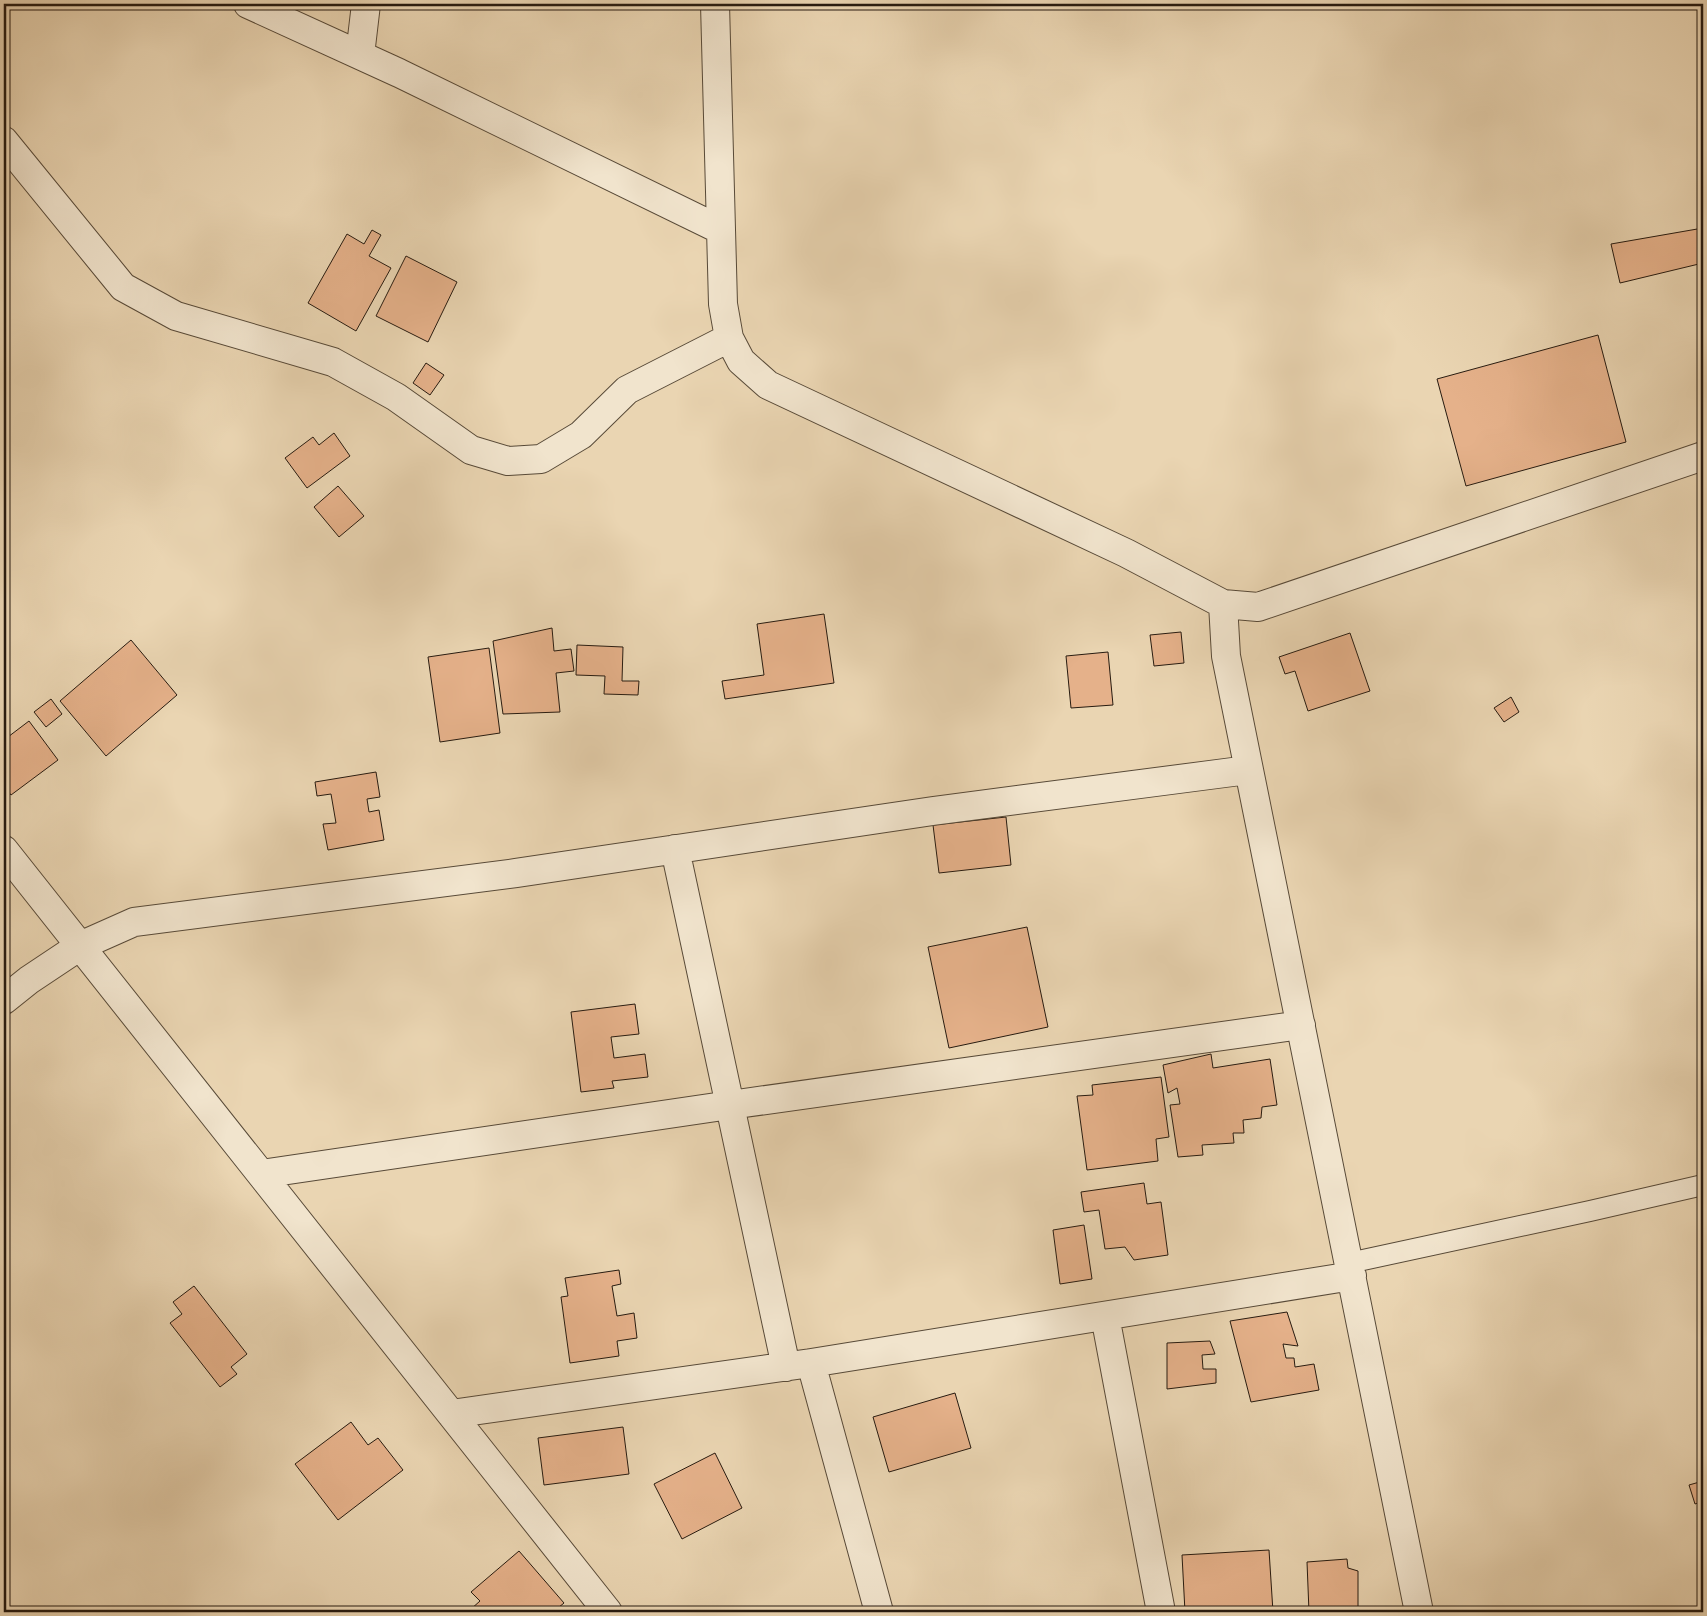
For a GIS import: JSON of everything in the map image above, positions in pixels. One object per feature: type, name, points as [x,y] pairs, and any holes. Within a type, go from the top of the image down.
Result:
[{"type":"street","points":[[248,4],[360,54],[721,230]]},
{"type":"street","points":[[360,54],[366,4]]},
{"type":"street","points":[[715,4],[723,304],[728,338],[741,360],[768,385],[1126,553],[1223,604],[1258,607],[1703,456]]},
{"type":"street","points":[[4,143],[123,287],[176,316],[333,362],[396,397],[471,450],[508,462],[542,459],[581,435],[627,390],[728,338]]},
{"type":"street","points":[[1223,604],[1226,656],[1248,770],[1419,1612]]},
{"type":"street","points":[[4,1000],[29,980],[80,946],[134,922],[516,873],[943,810],[1248,770]]},
{"type":"street","points":[[675,849],[730,1105],[798,1365],[879,1612]]},
{"type":"street","points":[[4,850],[608,1612]]},
{"type":"street","points":[[261,1174],[730,1105],[1301,1025]]},
{"type":"street","points":[[451,1414],[798,1365],[1105,1316],[1350,1270]]},
{"type":"street","points":[[1105,1316],[1161,1612]]},
{"type":"lane","points":[[1350,1270],[1703,1185]]},
{"type":"building","points":[[1703,228],[1703,263],[1620,283],[1611,244]]},
{"type":"building","points":[[372,230],[381,235],[369,256],[391,268],[356,331],[308,303],[347,234],[364,244]]},
{"type":"building","points":[[406,256],[457,282],[428,342],[376,316]]},
{"type":"building","points":[[1598,335],[1626,442],[1466,486],[1437,379]]},
{"type":"building","points":[[426,363],[444,375],[430,395],[413,383]]},
{"type":"building","points":[[334,433],[350,456],[307,488],[285,458],[313,437],[319,445]]},
{"type":"building","points":[[338,486],[364,516],[339,537],[314,507]]},
{"type":"building","points":[[824,614],[834,683],[725,699],[722,681],[764,675],[757,624]]},
{"type":"building","points":[[552,628],[554,651],[571,649],[574,671],[556,673],[560,712],[503,714],[493,641]]},
{"type":"building","points":[[1181,632],[1184,663],[1154,666],[1150,635]]},
{"type":"building","points":[[1350,633],[1370,691],[1308,711],[1295,671],[1285,674],[1279,657]]},
{"type":"building","points":[[131,640],[177,695],[106,756],[60,701]]},
{"type":"building","points":[[577,645],[623,647],[622,681],[639,681],[638,695],[604,694],[605,676],[576,675]]},
{"type":"building","points":[[489,648],[500,733],[440,742],[428,657]]},
{"type":"building","points":[[1108,652],[1113,705],[1071,708],[1066,656]]},
{"type":"building","points":[[1511,697],[1519,712],[1504,722],[1494,708]]},
{"type":"building","points":[[51,699],[62,714],[46,727],[34,712]]},
{"type":"building","points":[[29,721],[58,760],[11,795],[4,786],[4,740]]},
{"type":"building","points":[[376,772],[380,797],[367,799],[369,812],[379,810],[384,840],[328,850],[323,824],[336,823],[331,794],[317,796],[315,782]]},
{"type":"building","points":[[1006,817],[1011,865],[939,873],[933,825]]},
{"type":"building","points":[[1027,927],[1048,1027],[949,1048],[928,947]]},
{"type":"building","points":[[635,1004],[639,1034],[611,1037],[614,1058],[645,1054],[648,1077],[612,1081],[614,1088],[581,1092],[571,1012]]},
{"type":"building","points":[[1211,1054],[1213,1068],[1270,1059],[1277,1105],[1262,1107],[1261,1118],[1243,1120],[1244,1133],[1233,1133],[1234,1143],[1202,1145],[1203,1155],[1178,1157],[1170,1105],[1180,1104],[1177,1088],[1168,1093],[1163,1065]]},
{"type":"building","points":[[1161,1077],[1169,1137],[1156,1139],[1158,1161],[1087,1170],[1077,1096],[1093,1095],[1092,1085]]},
{"type":"building","points":[[1144,1183],[1147,1204],[1161,1202],[1168,1255],[1134,1260],[1125,1247],[1105,1249],[1099,1210],[1084,1212],[1081,1192]]},
{"type":"building","points":[[1084,1225],[1092,1279],[1060,1284],[1053,1230]]},
{"type":"building","points":[[619,1270],[621,1284],[612,1286],[617,1316],[634,1313],[637,1338],[617,1341],[619,1356],[570,1363],[561,1297],[568,1296],[565,1278]]},
{"type":"building","points":[[194,1286],[247,1354],[231,1367],[237,1374],[220,1387],[170,1323],[182,1314],[173,1302]]},
{"type":"building","points":[[1287,1312],[1298,1346],[1283,1344],[1286,1358],[1294,1358],[1295,1367],[1314,1364],[1319,1390],[1251,1402],[1230,1321]]},
{"type":"building","points":[[1210,1341],[1215,1354],[1202,1355],[1203,1369],[1216,1369],[1216,1383],[1167,1389],[1167,1343]]},
{"type":"building","points":[[955,1393],[971,1448],[889,1472],[873,1417]]},
{"type":"building","points":[[351,1422],[368,1445],[378,1438],[403,1470],[338,1520],[295,1464]]},
{"type":"building","points":[[623,1427],[629,1474],[544,1485],[538,1438]]},
{"type":"building","points":[[715,1453],[742,1508],[682,1539],[654,1484]]},
{"type":"building","points":[[1703,1481],[1703,1501],[1695,1504],[1689,1485]]},
{"type":"building","points":[[1269,1550],[1273,1612],[1185,1612],[1182,1555]]},
{"type":"building","points":[[519,1551],[564,1603],[553,1612],[474,1612],[471,1609],[480,1601],[471,1592]]},
{"type":"building","points":[[1347,1559],[1348,1568],[1358,1571],[1358,1608],[1309,1612],[1307,1562]]}]
